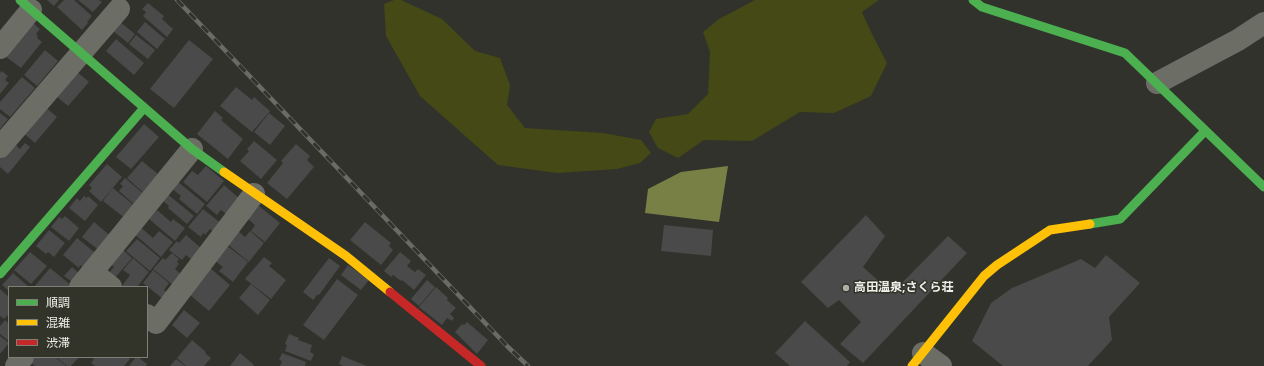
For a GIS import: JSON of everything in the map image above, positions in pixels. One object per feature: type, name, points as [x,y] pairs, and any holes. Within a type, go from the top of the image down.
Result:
[{"type":"street","points":[[973,0],[982,7],[1125,53],[1264,187]]},
{"type":"street","points":[[0,48],[26,5],[192,149],[254,194],[346,256],[481,366]]},
{"type":"street","points":[[0,147],[119,9]]},
{"type":"street","points":[[1157,83],[1238,40],[1264,23]]},
{"type":"street","points":[[0,274],[144,108]]},
{"type":"street","points":[[941,366],[918,359],[984,276],[997,264],[1050,230],[1120,218],[1205,131]]},
{"type":"street","points":[[108,286],[86,279],[192,149]]},
{"type":"street","points":[[148,316],[156,323],[254,194]]},
{"type":"street","points":[[16,366],[22,358]]},
{"type":"shaded area","points":[[394,0],[401,0],[442,19],[475,51],[500,58],[510,85],[507,105],[525,128],[603,133],[641,140],[651,153],[640,163],[617,169],[557,173],[498,165],[420,96],[386,36],[384,4]]},
{"type":"shaded area","points":[[755,0],[879,0],[862,12],[887,63],[871,96],[834,113],[800,112],[752,141],[704,140],[678,158],[658,148],[649,132],[656,119],[688,114],[708,94],[710,52],[703,32],[719,19]]},
{"type":"shaded area","points":[[728,166],[719,222],[645,213],[648,189],[681,172]]},
{"type":"building","points":[[47,0],[59,0],[54,6]]},
{"type":"building","points":[[64,0],[74,0],[92,16],[82,30],[57,7]]},
{"type":"building","points":[[78,0],[99,0],[102,2],[93,12]]},
{"type":"building","points":[[148,3],[164,16],[162,19],[173,29],[167,37],[143,16],[146,12],[142,9]]},
{"type":"building","points":[[32,22],[40,29],[36,34],[38,36],[37,38],[42,42],[21,68],[5,56]]},
{"type":"building","points":[[120,22],[135,34],[128,43],[113,31]]},
{"type":"building","points":[[145,22],[165,39],[157,49],[137,32]]},
{"type":"building","points":[[136,35],[155,50],[148,59],[129,44]]},
{"type":"building","points":[[116,39],[144,63],[134,75],[106,51]]},
{"type":"building","points":[[189,40],[213,59],[174,108],[150,89]]},
{"type":"building","points":[[45,50],[58,61],[37,86],[24,75]]},
{"type":"building","points":[[2,71],[8,76],[5,80],[9,83],[0,94],[0,73]]},
{"type":"building","points":[[76,71],[89,82],[68,106],[57,97]]},
{"type":"building","points":[[22,77],[35,88],[10,117],[0,109],[0,102]]},
{"type":"building","points":[[236,87],[252,100],[254,97],[270,111],[252,132],[220,106]]},
{"type":"building","points":[[44,106],[57,117],[35,143],[22,132]]},
{"type":"building","points":[[215,111],[223,118],[221,120],[243,139],[228,159],[197,134]]},
{"type":"building","points":[[0,113],[8,119],[0,129]]},
{"type":"building","points":[[269,113],[285,126],[270,145],[254,132]]},
{"type":"building","points":[[144,124],[159,137],[131,169],[116,157]]},
{"type":"building","points":[[254,141],[277,160],[261,179],[240,161],[249,151],[247,149]]},
{"type":"building","points":[[13,142],[20,149],[25,143],[30,147],[8,174],[0,167],[0,157]]},
{"type":"building","points":[[296,144],[310,156],[307,160],[314,167],[287,199],[267,183],[283,163],[281,161]]},
{"type":"building","points":[[142,161],[158,174],[156,176],[159,179],[146,195],[127,178]]},
{"type":"building","points":[[107,164],[122,177],[101,202],[89,191],[92,188],[89,185]]},
{"type":"building","points":[[206,166],[224,181],[207,202],[183,182],[192,171],[198,175]]},
{"type":"building","points":[[125,178],[145,195],[136,206],[119,191],[123,186],[120,184]]},
{"type":"building","points":[[177,181],[205,204],[197,214],[179,199],[181,196],[171,188]]},
{"type":"building","points":[[224,185],[240,199],[226,214],[221,210],[217,215],[206,206]]},
{"type":"building","points":[[113,188],[136,207],[126,219],[103,201]]},
{"type":"building","points":[[165,192],[194,216],[187,224],[168,208],[169,206],[160,198]]},
{"type":"building","points":[[84,196],[87,198],[88,196],[98,205],[85,221],[69,208],[77,198],[80,201]]},
{"type":"building","points":[[259,206],[280,223],[265,242],[251,231],[255,225],[248,219]]},
{"type":"building","points":[[203,209],[222,224],[215,233],[210,229],[205,235],[203,233],[201,237],[188,227]]},
{"type":"building","points":[[157,210],[171,222],[173,219],[185,228],[175,241],[149,219]]},
{"type":"building","name":"高田温泉;さくら荘","points":[[866,215],[885,236],[863,267],[892,293],[948,236],[967,253],[863,363],[840,344],[861,322],[839,300],[828,308],[801,282]]},
{"type":"building","points":[[65,216],[79,228],[69,241],[51,227],[59,217],[62,219]]},
{"type":"building","points":[[94,222],[112,237],[100,251],[82,237]]},
{"type":"building","points":[[365,222],[391,243],[389,246],[393,250],[381,265],[350,240]]},
{"type":"building","points":[[664,225],[713,230],[711,256],[661,251]]},
{"type":"building","points":[[139,226],[153,238],[159,231],[173,242],[161,257],[133,233]]},
{"type":"building","points":[[49,230],[65,243],[54,257],[48,252],[46,254],[36,246]]},
{"type":"building","points":[[238,231],[245,237],[250,231],[264,243],[249,262],[227,244]]},
{"type":"building","points":[[186,235],[202,249],[193,261],[186,255],[182,260],[169,250],[177,241],[179,243]]},
{"type":"building","points":[[77,238],[99,256],[85,269],[80,265],[79,268],[63,255]]},
{"type":"building","points":[[137,239],[160,258],[150,271],[126,251]]},
{"type":"building","points":[[226,245],[248,262],[233,282],[219,271],[223,267],[214,260]]},
{"type":"building","points":[[121,248],[132,258],[114,279],[108,274],[114,267],[108,262]]},
{"type":"building","points":[[30,252],[47,266],[31,284],[14,270]]},
{"type":"building","points":[[400,252],[411,261],[407,266],[415,272],[418,269],[426,275],[414,290],[402,280],[401,281],[393,275],[391,277],[384,271]]},
{"type":"building","points":[[172,253],[179,259],[177,262],[179,264],[175,269],[182,275],[173,285],[153,269],[163,258],[165,260]]},
{"type":"building","points":[[1106,255],[1140,283],[1109,317],[1112,340],[1088,366],[1003,366],[972,341],[991,303],[1012,288],[1081,259],[1095,268]]},
{"type":"building","points":[[264,257],[272,263],[269,266],[286,280],[271,299],[245,279]]},
{"type":"building","points":[[133,258],[149,272],[138,286],[122,286],[130,275],[123,270]]},
{"type":"building","points":[[329,258],[340,266],[319,295],[318,294],[313,300],[303,292]]},
{"type":"building","points":[[348,265],[369,280],[361,290],[341,275]]},
{"type":"building","points":[[72,267],[82,276],[75,284],[64,276]]},
{"type":"building","points":[[50,268],[72,286],[35,286]]},
{"type":"building","points":[[210,268],[230,285],[209,311],[189,294]]},
{"type":"building","points":[[153,270],[169,283],[164,290],[168,293],[163,299],[143,283]]},
{"type":"building","points":[[13,273],[28,286],[8,286],[8,290],[2,285]]},
{"type":"building","points":[[337,279],[358,295],[324,340],[303,325]]},
{"type":"building","points":[[427,280],[435,287],[419,306],[411,299]]},
{"type":"building","points":[[251,284],[270,300],[258,315],[239,298]]},
{"type":"building","points":[[436,287],[456,308],[450,314],[454,318],[452,321],[447,318],[442,325],[419,307]]},
{"type":"building","points":[[0,289],[8,296],[8,315],[4,319],[0,316]]},
{"type":"building","points":[[184,310],[200,323],[187,338],[172,325]]},
{"type":"building","points":[[5,320],[8,323],[8,340],[0,334],[0,326]]},
{"type":"building","points":[[805,321],[850,362],[847,366],[790,366],[775,353]]},
{"type":"building","points":[[467,322],[488,340],[477,354],[455,332],[462,324],[464,325]]},
{"type":"building","points":[[289,334],[299,338],[298,340],[312,345],[310,352],[314,354],[311,361],[285,351],[287,345],[285,344]]},
{"type":"building","points":[[0,336],[8,342],[8,344],[0,354]]},
{"type":"building","points":[[192,340],[211,358],[204,366],[186,366],[177,358]]},
{"type":"building","points":[[240,353],[254,365],[230,366]]},
{"type":"building","points":[[282,353],[306,362],[305,366],[280,366],[282,361],[279,360]]},
{"type":"building","points":[[342,356],[367,366],[343,366],[339,364]]},
{"type":"building","points":[[34,358],[56,358],[66,366],[35,366],[31,363]]},
{"type":"building","points":[[57,358],[78,358],[71,366],[67,366]]},
{"type":"building","points":[[93,358],[130,359],[124,366],[95,366],[91,363],[94,359]]},
{"type":"building","points":[[135,358],[139,358],[147,364],[146,366],[129,366]]},
{"type":"building","points":[[176,359],[185,366],[170,366]]},
{"type":"railway","points":[[177,0],[508,347],[528,366]]},
{"type":"traffic: fast","points":[[20,0],[192,149],[224,172]]},
{"type":"traffic: fast","points":[[973,0],[982,7],[1125,53],[1264,187]]},
{"type":"traffic: fast","points":[[0,274],[144,108]]},
{"type":"traffic: fast","points":[[1090,224],[1120,219],[1205,131]]},
{"type":"traffic: slow","points":[[224,172],[346,256],[390,292]]},
{"type":"traffic: slow","points":[[912,366],[984,276],[997,265],[1050,230],[1090,224]]},
{"type":"traffic: jam","points":[[390,292],[481,366]]},
{"type":"place","name":"高田温泉;さくら荘","points":[[846,288]]}]
